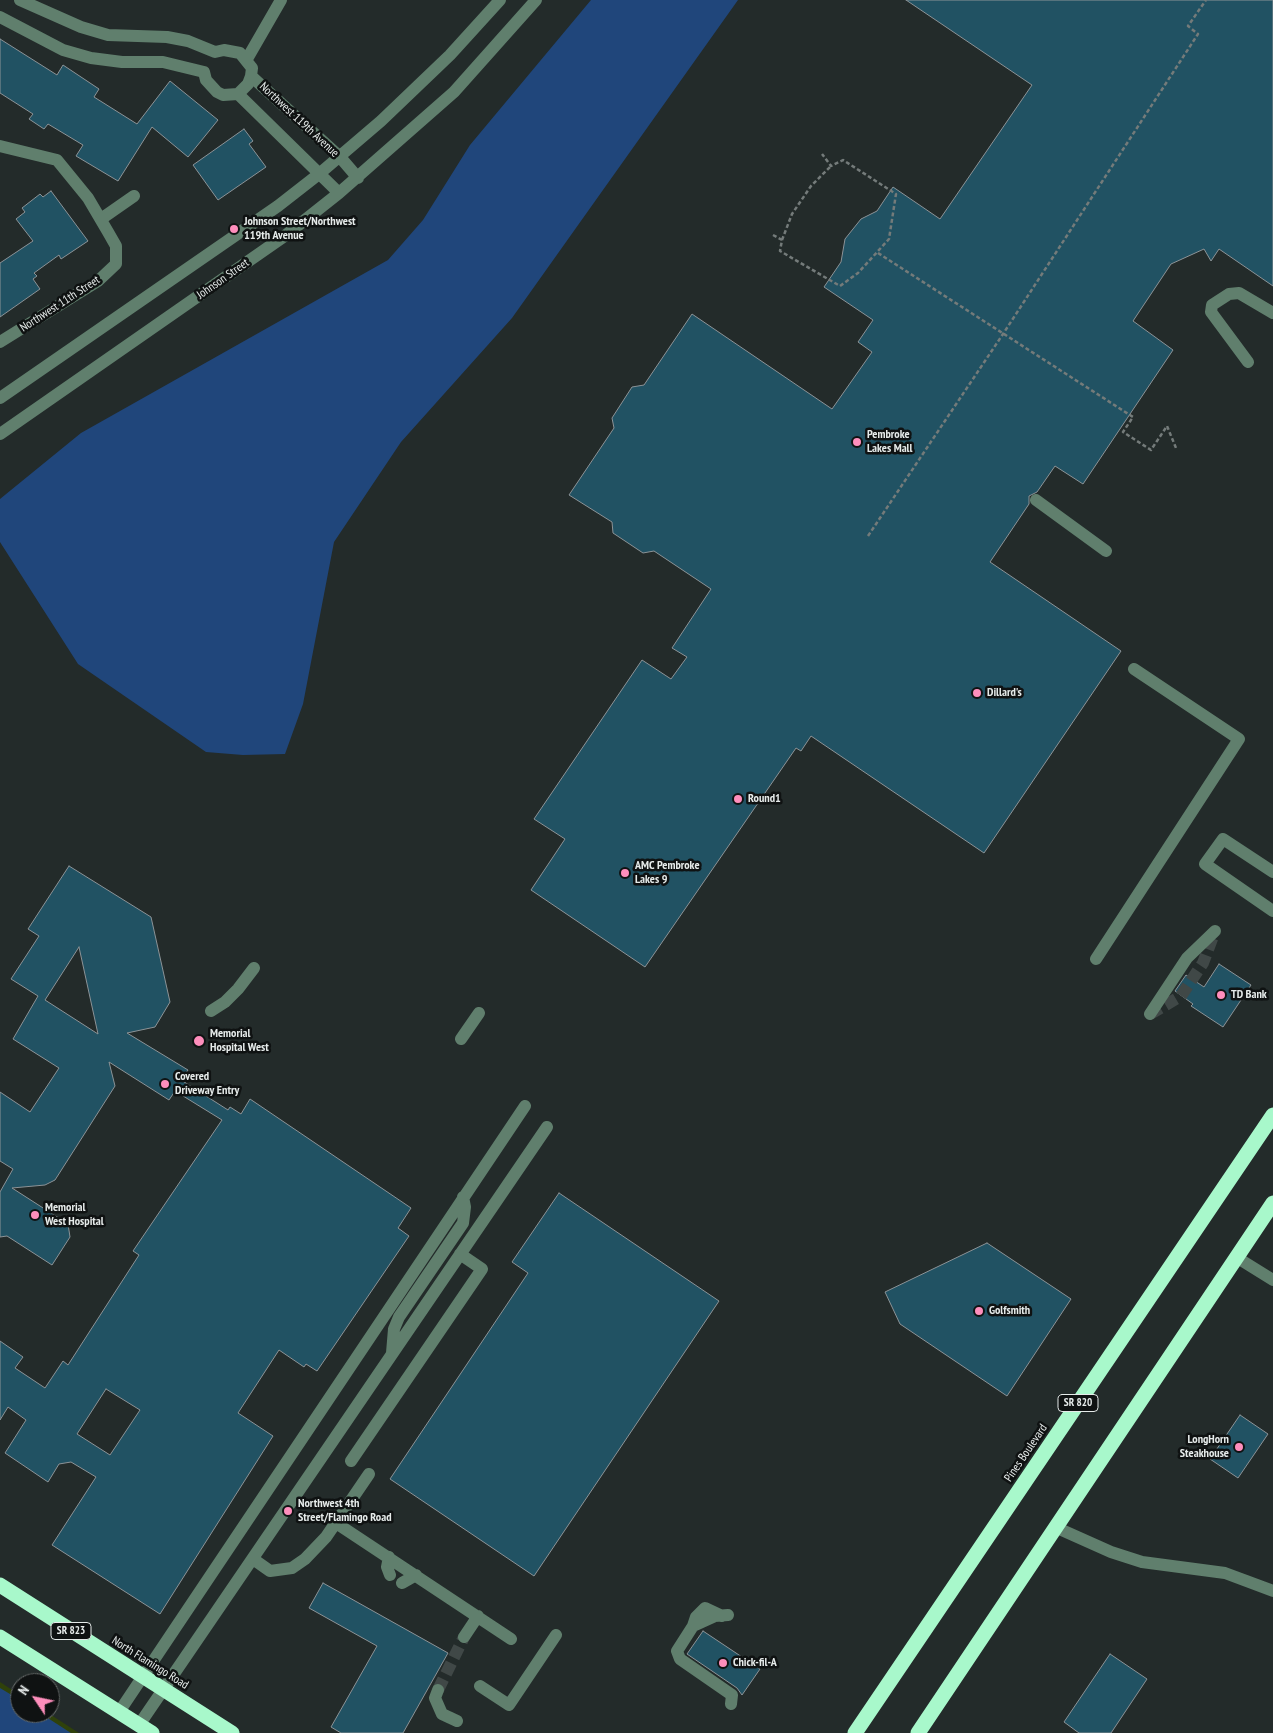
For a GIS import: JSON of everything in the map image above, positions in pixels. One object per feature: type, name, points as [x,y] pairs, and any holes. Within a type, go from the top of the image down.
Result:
[{"type":"highway","name":"Pines Boulevard","points":[[855,1733],[1273,1115]]},
{"type":"highway","points":[[918,1733],[1273,1203]]},
{"type":"highway","name":"North Flamingo Road","points":[[0,1585],[232,1733]]},
{"type":"highway","points":[[0,1637],[145,1729]]},
{"type":"street","points":[[20,0],[81,27],[108,35],[166,37],[188,41],[215,52],[232,50],[247,59],[281,0]]},
{"type":"street","points":[[0,398],[278,206],[319,174],[340,157],[450,55],[500,0]]},
{"type":"street","name":"Johnson Street","points":[[0,434],[286,235],[358,178],[454,92],[536,0]]},
{"type":"street","points":[[0,17],[63,50],[91,58],[115,61],[163,62],[204,72]]},
{"type":"street","points":[[215,52],[207,62],[204,72],[206,80],[217,92],[223,95],[238,94],[248,84],[251,76]]},
{"type":"street","name":"Northwest 119th Avenue","points":[[247,59],[252,68],[251,76],[340,157],[358,178]]},
{"type":"street","name":"Northwest 119th Avenue","points":[[238,94],[339,193]]},
{"type":"street","name":"Northwest 11th Street","points":[[0,146],[57,160],[88,198],[116,246],[116,264],[98,281],[0,342]]},
{"type":"street","points":[[101,219],[134,196]]},
{"type":"street","points":[[1248,362],[1211,312],[1212,305],[1229,294],[1239,294],[1273,313]]},
{"type":"street","points":[[1036,500],[1106,551]]},
{"type":"street","points":[[1096,959],[1239,739],[1134,669]]},
{"type":"street","points":[[1273,872],[1223,839],[1204,864],[1273,911]]},
{"type":"street","points":[[1150,1014],[1187,958],[1215,931]]},
{"type":"street","points":[[211,1011],[225,1002],[238,989],[254,968]]},
{"type":"street","points":[[461,1038],[479,1013]]},
{"type":"street","points":[[119,1712],[524,1106]]},
{"type":"street","points":[[145,1729],[164,1690],[547,1127]]},
{"type":"street","points":[[392,1355],[394,1329],[399,1317],[463,1222],[465,1207],[463,1197]]},
{"type":"street","points":[[438,1232],[446,1241],[446,1248]]},
{"type":"street","points":[[351,1462],[482,1268],[460,1254]]},
{"type":"street","points":[[1236,1257],[1273,1280]]},
{"type":"street","points":[[253,1559],[270,1571],[292,1568],[305,1559],[336,1523],[369,1474]]},
{"type":"street","points":[[336,1523],[511,1639]]},
{"type":"street","points":[[1055,1527],[1112,1552],[1142,1562],[1225,1573],[1273,1591]]},
{"type":"street","points":[[389,1557],[387,1566],[390,1576]]},
{"type":"street","points":[[402,1583],[416,1575]]},
{"type":"street","points":[[725,1615],[715,1616],[693,1626],[677,1652],[680,1659],[732,1695],[731,1704]]},
{"type":"street","points":[[464,1637],[478,1616]]},
{"type":"street","points":[[480,1686],[509,1705],[556,1635]]},
{"type":"street","points":[[438,1690],[435,1698],[442,1714],[457,1721]]},
{"type":"path","points":[[868,536],[1003,334],[1198,34],[1188,26],[1206,0]]},
{"type":"path","points":[[822,154],[832,166]]},
{"type":"path","points":[[843,160],[896,194],[889,239],[878,253],[840,286],[780,252],[782,240],[792,214],[811,186],[832,166],[843,160]]},
{"type":"path","points":[[773,235],[782,240]]},
{"type":"path","points":[[878,253],[1133,417],[1123,432],[1151,450],[1167,426],[1176,448]]},
{"type":"green space","points":[[0,1682],[10,1688],[10,1723],[60,1723],[60,1721],[79,1733],[0,1733]]},
{"type":"water","points":[[591,0],[738,0],[512,318],[401,442],[334,542],[303,704],[285,754],[243,755],[206,752],[78,664],[0,542],[0,499],[81,433],[388,260],[423,220],[470,145]]},
{"type":"water","points":[[0,1688],[10,1694],[10,1723],[56,1723],[71,1733],[0,1733]]},
{"type":"building","name":"Pembroke Lakes Mall","points":[[906,0],[1273,0],[1273,286],[1219,249],[1211,261],[1204,249],[1171,264],[1133,321],[1173,350],[1083,484],[1055,466],[1037,492],[1029,496],[1029,504],[990,562],[1121,651],[984,853],[811,736],[801,751],[796,748],[645,967],[531,890],[565,839],[534,819],[642,660],[671,679],[687,657],[672,648],[711,589],[654,551],[643,553],[613,533],[612,522],[569,495],[614,428],[612,418],[632,387],[644,385],[692,314],[832,409],[872,352],[858,342],[873,320],[824,287],[841,262],[845,239],[861,219],[877,211],[893,187],[940,219],[1032,85]]},
{"type":"building","points":[[0,39],[57,75],[63,65],[99,89],[94,97],[137,124],[170,81],[218,120],[188,157],[152,127],[118,181],[76,156],[83,145],[48,124],[44,129],[29,119],[33,114],[0,93]]},
{"type":"building","points":[[244,129],[253,141],[249,144],[266,167],[218,200],[193,165]]},
{"type":"building","points":[[51,191],[88,241],[61,259],[59,255],[34,273],[37,276],[33,279],[40,289],[0,317],[0,263],[33,241],[16,219],[25,212],[22,208],[40,194],[43,197]]},
{"type":"building","points":[[69,866],[151,917],[170,1002],[155,1027],[127,1033],[188,1070],[181,1080],[228,1110],[230,1107],[241,1114],[250,1099],[411,1208],[398,1228],[409,1236],[317,1371],[306,1364],[304,1367],[279,1350],[238,1413],[273,1436],[160,1614],[52,1545],[96,1477],[71,1462],[59,1464],[48,1482],[5,1453],[26,1420],[8,1407],[0,1420],[0,1341],[23,1357],[15,1368],[45,1388],[63,1361],[68,1365],[139,1255],[133,1251],[222,1120],[175,1091],[169,1100],[109,1062],[115,1086],[55,1180],[45,1185],[12,1188],[68,1224],[70,1237],[52,1265],[7,1236],[0,1237],[0,1192],[13,1169],[0,1161],[0,1092],[30,1112],[59,1068],[13,1039],[38,996],[11,979],[39,936],[28,929]],"holes":[[[79,947],[98,1034],[45,1000]],[[106,1389],[140,1410],[110,1455],[77,1434]]]},
{"type":"building","name":"TD Bank","points":[[1219,964],[1251,985],[1223,1027],[1191,1006],[1193,1004],[1175,991],[1186,975],[1204,987]]},
{"type":"building","points":[[559,1193],[719,1301],[534,1576],[390,1479],[528,1273],[512,1262]]},
{"type":"building","name":"Golfsmith","points":[[987,1243],[1071,1299],[1007,1396],[900,1324],[885,1292]]},
{"type":"building","name":"LongHorn Steakhouse","points":[[1240,1415],[1268,1434],[1238,1478],[1210,1459]]},
{"type":"building","points":[[323,1583],[448,1653],[403,1733],[341,1733],[331,1727],[377,1646],[309,1608]]},
{"type":"building","name":"Chick-fil-A","points":[[703,1631],[760,1669],[742,1695],[737,1688],[687,1654]]},
{"type":"building","points":[[1110,1654],[1147,1679],[1111,1733],[1079,1733],[1064,1722]]},
{"type":"tunnel","points":[[1150,1014],[1181,996],[1203,963],[1215,931]]},
{"type":"tunnel","points":[[438,1690],[464,1637]]},
{"type":"place","name":"Johnson Street/Northwest 119th Avenue","points":[[234,229]]},
{"type":"place","name":"Pembroke Lakes Mall","points":[[857,442]]},
{"type":"place","name":"Dillard's","points":[[977,693]]},
{"type":"place","name":"Round1","points":[[738,799]]},
{"type":"place","name":"AMC Pembroke Lakes 9","points":[[625,873]]},
{"type":"place","name":"TD Bank","points":[[1221,995]]},
{"type":"place","name":"Memorial Hospital West","points":[[199,1041]]},
{"type":"place","name":"Covered Driveway Entry","points":[[165,1084]]},
{"type":"place","name":"Memorial West Hospital","points":[[35,1215]]},
{"type":"place","name":"Golfsmith","points":[[979,1311]]},
{"type":"place","name":"LongHorn Steakhouse","points":[[1239,1447]]},
{"type":"place","name":"Northwest 4th Street/Flamingo Road","points":[[288,1511]]},
{"type":"place","name":"Chick-fil-A","points":[[723,1663]]}]
